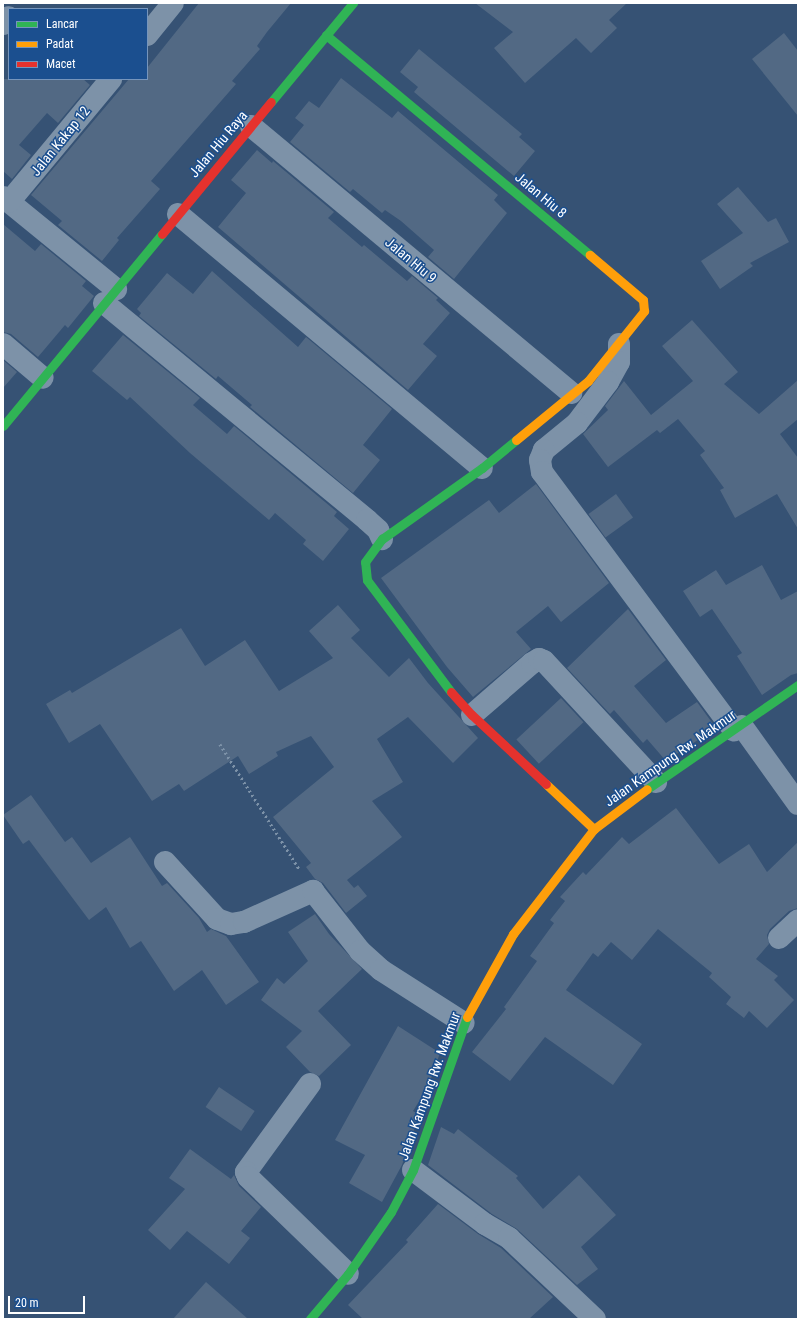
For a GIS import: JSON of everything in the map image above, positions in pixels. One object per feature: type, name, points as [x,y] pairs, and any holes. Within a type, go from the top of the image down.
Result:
[{"type":"street","points":[[148,34],[173,3]]},
{"type":"street","name":"Jalan Hiu Raya","points":[[3,426],[352,3]]},
{"type":"street","name":"Jalan Hiu 8","points":[[326,35],[643,300],[644,311],[640,319],[588,381],[571,393],[482,468],[382,539],[365,562],[367,580],[437,675],[472,715],[594,829]]},
{"type":"street","name":"Jalan Kakap 12","points":[[6,200],[110,80]]},
{"type":"street","name":"Jalan Hiu 9","points":[[251,126],[571,393]]},
{"type":"street","points":[[6,200],[110,296],[367,520],[378,530],[382,539]]},
{"type":"street","points":[[178,214],[482,468]]},
{"type":"street","points":[[3,344],[44,378]]},
{"type":"street","points":[[619,344],[619,362],[608,382],[577,423],[544,450],[540,460],[542,472],[738,729],[798,804]]},
{"type":"street","points":[[472,715],[532,663],[539,659],[544,661],[656,782]]},
{"type":"street","name":"Jalan Kampung Rw. Makmur","points":[[310,1319],[348,1274],[391,1212],[414,1170],[464,1023],[513,934],[594,829],[656,782],[738,729],[798,686]]},
{"type":"street","points":[[165,862],[216,919],[231,924],[244,922],[313,891],[360,951],[381,970],[464,1023]]},
{"type":"street","points":[[779,938],[798,920]]},
{"type":"street","points":[[310,1084],[246,1172],[248,1177],[348,1274]]},
{"type":"street","points":[[414,1170],[485,1224],[509,1238],[595,1319]]},
{"type":"path","points":[[220,744],[313,891]]},
{"type":"building","points":[[199,3],[291,3],[257,46],[260,49],[232,81],[236,84],[151,181],[160,189],[117,238],[119,240],[102,261],[58,225],[62,221],[31,195],[128,80],[148,80],[148,67]]},
{"type":"building","points":[[475,3],[627,3],[609,20],[617,28],[591,53],[576,38],[525,83],[494,48],[513,32]]},
{"type":"building","points":[[784,33],[798,51],[798,116],[752,59]]},
{"type":"building","points":[[419,49],[522,134],[519,137],[535,151],[514,176],[414,92],[418,87],[400,72]]},
{"type":"building","points":[[341,78],[392,118],[398,111],[498,195],[494,200],[507,213],[454,279],[428,257],[434,250],[401,221],[385,210],[382,213],[353,189],[350,192],[290,142],[304,125],[295,118],[309,101],[319,108]]},
{"type":"building","points":[[3,79],[84,80],[90,85],[58,123],[47,113],[19,145],[31,155],[12,179],[3,171]]},
{"type":"building","points":[[257,150],[272,163],[273,161],[334,212],[328,218],[362,247],[364,245],[407,281],[412,276],[438,298],[436,300],[450,313],[423,344],[437,356],[408,390],[218,227],[246,193],[231,180]]},
{"type":"building","points":[[738,187],[768,222],[776,218],[789,242],[750,263],[753,266],[720,289],[701,261],[743,233],[717,204]]},
{"type":"building","points":[[3,224],[35,251],[41,244],[86,281],[82,286],[94,296],[68,328],[65,325],[38,357],[11,334],[3,332]]},
{"type":"building","points":[[212,271],[298,347],[306,337],[392,409],[363,445],[380,460],[353,493],[250,407],[252,405],[218,376],[216,379],[139,316],[141,313],[137,309],[167,273],[193,294]]},
{"type":"building","points":[[692,320],[738,372],[724,384],[759,414],[798,380],[798,419],[780,434],[798,458],[798,529],[777,494],[735,518],[720,490],[724,488],[700,455],[705,451],[678,419],[660,433],[657,430],[608,467],[583,434],[608,410],[605,406],[624,381],[651,415],[693,381],[662,346]]},
{"type":"building","points":[[123,335],[200,398],[193,405],[227,434],[234,426],[337,512],[334,516],[349,529],[323,561],[303,544],[306,540],[275,513],[269,520],[190,453],[130,397],[127,400],[92,371]]},
{"type":"building","points":[[3,360],[17,372],[3,388]]},
{"type":"building","points":[[536,484],[609,583],[561,622],[548,606],[516,632],[531,649],[473,697],[447,667],[381,578],[489,500],[499,513]]},
{"type":"building","points":[[616,494],[633,517],[606,537],[588,514]]},
{"type":"building","points":[[762,565],[781,600],[798,591],[798,673],[791,675],[762,695],[737,656],[742,653],[712,609],[700,617],[683,591],[716,570],[726,585]]},
{"type":"building","points":[[338,605],[360,630],[351,638],[389,677],[409,658],[428,683],[478,738],[453,763],[408,717],[377,739],[403,782],[372,801],[402,837],[347,880],[354,888],[358,885],[367,896],[346,913],[323,883],[315,879],[306,867],[311,863],[273,817],[334,767],[311,736],[276,752],[278,756],[249,774],[238,756],[184,791],[179,784],[152,801],[100,724],[69,743],[46,704],[70,690],[72,693],[181,628],[205,666],[245,640],[279,691],[333,658],[309,631]]},
{"type":"building","points":[[628,609],[666,660],[634,686],[666,723],[697,702],[716,728],[666,761],[647,739],[643,743],[614,710],[610,714],[567,668]]},
{"type":"building","points":[[561,698],[584,722],[539,764],[516,740]]},
{"type":"building","points":[[31,795],[65,842],[72,837],[91,863],[130,837],[162,886],[167,883],[199,918],[207,932],[211,929],[226,936],[259,982],[226,1005],[202,970],[174,991],[141,941],[130,948],[106,907],[89,920],[29,840],[23,844],[3,815]]},
{"type":"building","points":[[676,808],[719,864],[749,844],[767,872],[798,842],[798,908],[789,911],[770,929],[767,935],[769,944],[756,959],[778,976],[774,980],[794,1000],[767,1028],[749,1011],[744,1018],[726,1004],[731,997],[709,977],[712,973],[658,929],[632,960],[611,942],[598,957],[593,953],[566,990],[642,1044],[613,1085],[545,1037],[510,1081],[472,1052],[506,1009],[504,1007],[537,961],[530,956],[554,923],[550,920],[565,901],[560,897],[583,872],[586,875],[622,837],[629,844]]},
{"type":"building","points":[[315,914],[329,934],[362,969],[318,1011],[351,1045],[319,1076],[310,1072],[286,1047],[302,1031],[261,1000],[277,978],[284,984],[308,961],[288,932]]},
{"type":"building","points":[[398,1026],[440,1053],[428,1087],[413,1111],[419,1115],[402,1165],[382,1202],[349,1183],[365,1155],[335,1140]]},
{"type":"building","points":[[219,1087],[255,1111],[241,1131],[206,1107]]},
{"type":"building","points":[[441,1127],[454,1134],[458,1129],[518,1176],[516,1178],[543,1209],[579,1175],[616,1215],[581,1247],[598,1269],[577,1285],[517,1229],[492,1214],[428,1165]]},
{"type":"building","points":[[190,1149],[231,1179],[234,1175],[239,1186],[261,1207],[241,1231],[250,1238],[229,1264],[187,1231],[170,1250],[148,1230],[185,1189],[169,1178]]},
{"type":"building","points":[[438,1204],[478,1234],[501,1248],[553,1297],[529,1319],[363,1319],[348,1305],[408,1242],[406,1240]]},
{"type":"building","points":[[206,1282],[248,1319],[173,1319]]},
{"type":"traffic: fast","points":[[271,102],[353,3]]},
{"type":"traffic: fast","points":[[326,35],[590,255]]},
{"type":"traffic: fast","points":[[3,426],[162,234]]},
{"type":"traffic: fast","points":[[451,692],[367,580],[365,562],[382,539],[482,468],[516,440]]},
{"type":"traffic: fast","points":[[647,789],[798,685]]},
{"type":"traffic: fast","points":[[310,1319],[348,1274],[391,1212],[413,1170],[467,1017]]},
{"type":"traffic: slow","points":[[516,440],[588,381],[644,311],[643,300],[590,255]]},
{"type":"traffic: slow","points":[[546,784],[594,829]]},
{"type":"traffic: slow","points":[[467,1017],[513,934],[594,829],[647,789]]},
{"type":"traffic: jam","points":[[162,234],[271,102]]},
{"type":"traffic: jam","points":[[451,692],[472,715],[546,784]]}]
